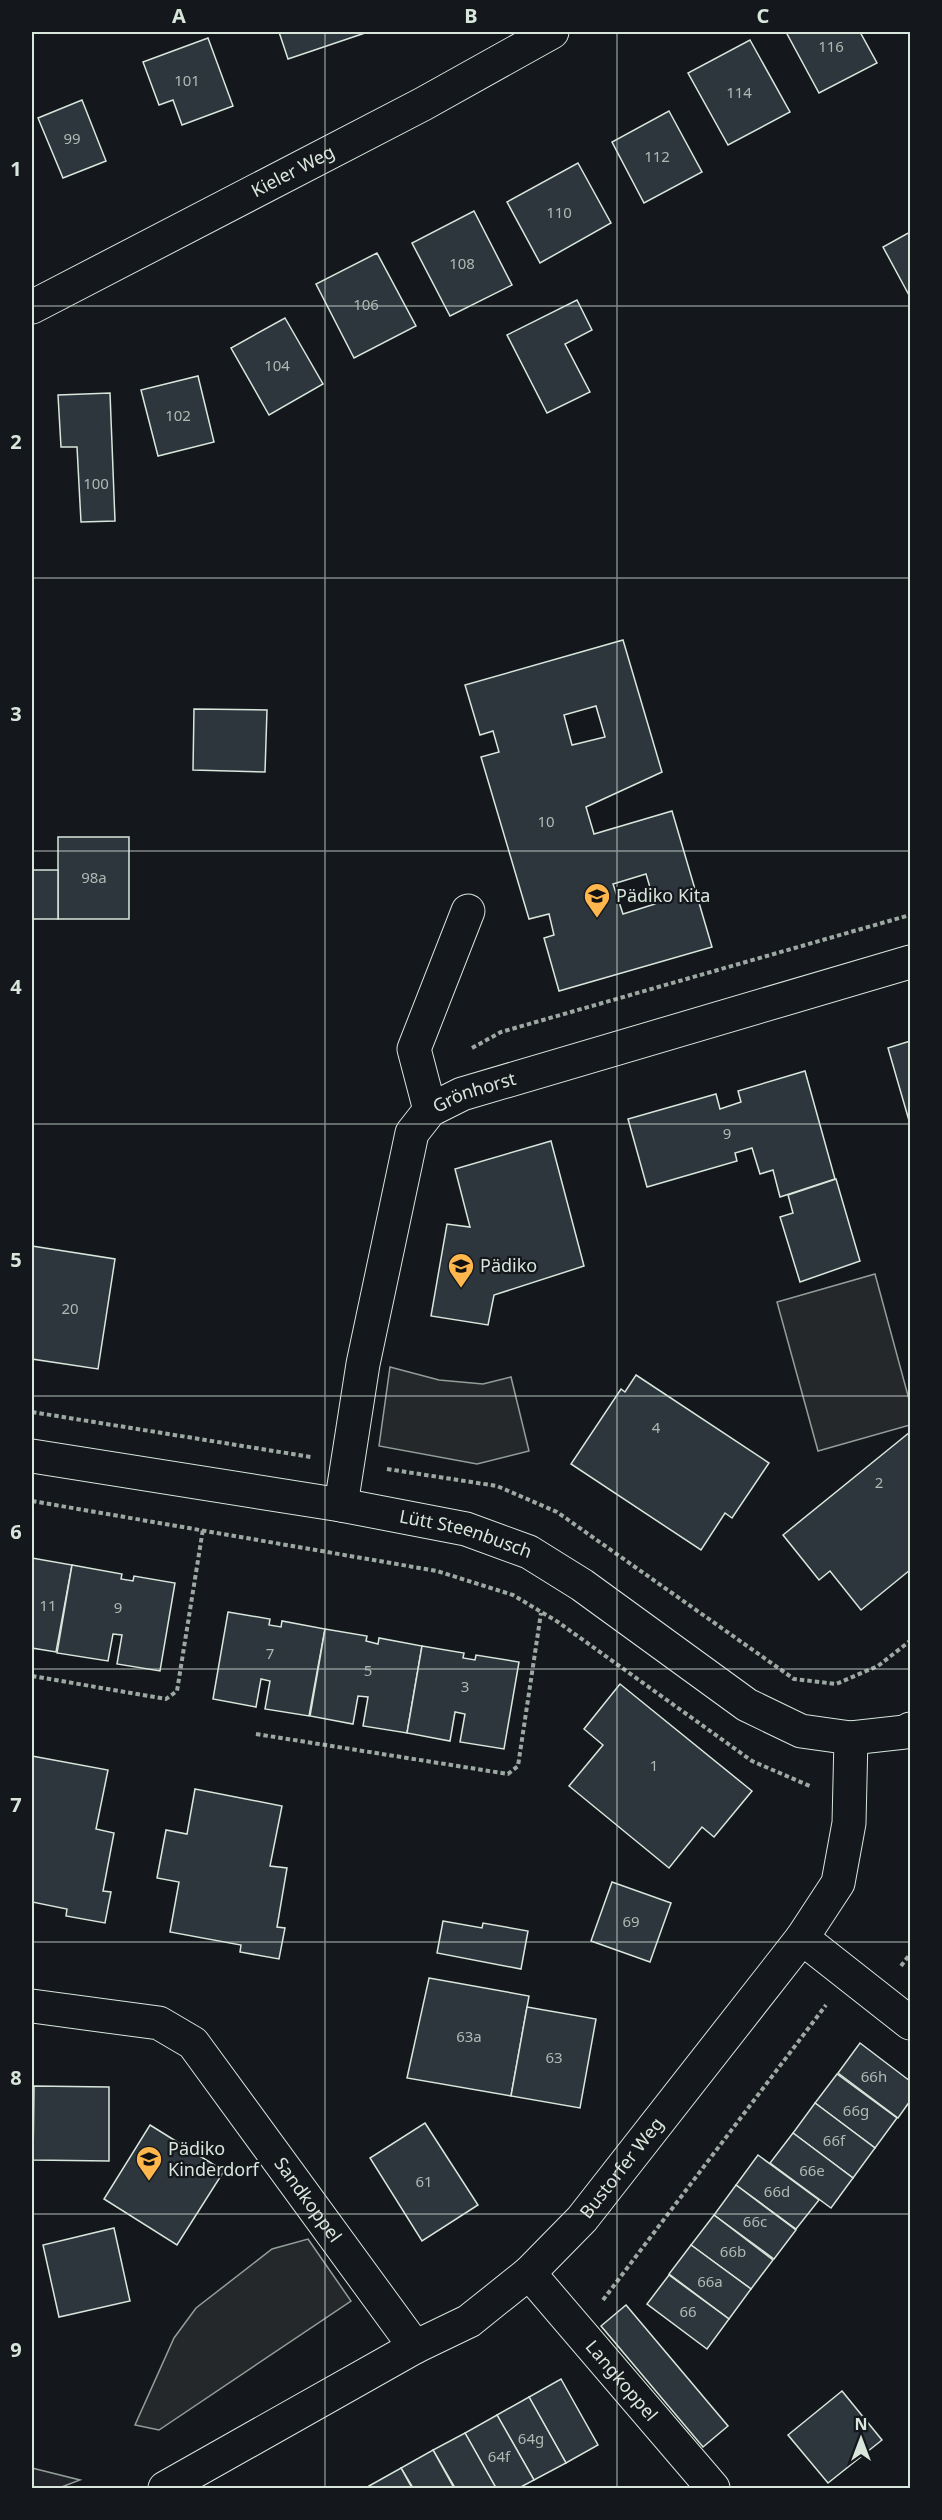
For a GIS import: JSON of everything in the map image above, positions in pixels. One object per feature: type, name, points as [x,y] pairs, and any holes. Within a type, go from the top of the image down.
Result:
[{"type":"street","name":"Kieler Weg","points":[[32,307],[423,104],[552,32]]},
{"type":"street","points":[[430,1110],[414,1049],[468,911]]},
{"type":"street","name":"Grönhorst","points":[[341,1505],[363,1364],[412,1133],[430,1110],[462,1094],[910,962]]},
{"type":"street","name":"Lütt Steenbusch","points":[[32,1456],[341,1505],[466,1529],[529,1552],[582,1585],[747,1705],[801,1731],[851,1738]]},
{"type":"street","points":[[851,1738],[905,1732],[910,1729]]},
{"type":"street","name":"Bustorfer Weg","points":[[165,2488],[415,2347],[469,2320],[529,2273],[582,2219],[802,1938],[838,1884],[849,1823],[851,1738]]},
{"type":"street","points":[[802,1938],[910,2023]]},
{"type":"street","name":"Sandkoppel","points":[[32,2006],[159,2024],[193,2043],[415,2347]]},
{"type":"street","name":"Langkoppel","points":[[529,2273],[713,2488]]},
{"type":"path","points":[[462,1054],[501,1032],[910,915]]},
{"type":"path","points":[[32,1501],[437,1571],[513,1595],[558,1622],[752,1761],[810,1787],[850,1788]]},
{"type":"path","points":[[32,1676],[166,1699],[177,1691],[203,1529]]},
{"type":"path","points":[[256,1734],[508,1774],[518,1766],[542,1613]]},
{"type":"path","points":[[579,2332],[849,1975]]},
{"type":"shaded area","points":[[875,1274],[910,1403],[910,1425],[818,1451],[777,1302]]},
{"type":"shaded area","points":[[390,1367],[439,1380],[483,1384],[511,1377],[529,1451],[477,1464],[379,1446]]},
{"type":"shaded area","points":[[308,2239],[351,2301],[159,2430],[135,2425],[174,2338],[196,2308],[272,2249]]},
{"type":"shaded area","points":[[32,2468],[80,2480],[59,2488],[32,2488]]},
{"type":"building","points":[[279,32],[368,32],[288,59]]},
{"type":"building","points":[[786,32],[860,32],[877,63],[819,93]]},
{"type":"building","points":[[208,38],[233,106],[182,125],[173,100],[159,105],[143,62]]},
{"type":"building","points":[[750,40],[790,112],[728,145],[688,73]]},
{"type":"building","points":[[82,100],[106,161],[63,178],[38,118]]},
{"type":"building","points":[[669,111],[702,172],[644,203],[612,142]]},
{"type":"building","points":[[578,163],[611,223],[540,263],[507,202]]},
{"type":"building","points":[[474,211],[512,285],[450,316],[412,243]]},
{"type":"building","points":[[910,232],[910,297],[883,247]]},
{"type":"building","points":[[377,253],[416,326],[354,358],[316,284]]},
{"type":"building","points":[[577,300],[592,330],[565,344],[590,392],[547,413],[507,335]]},
{"type":"building","points":[[285,318],[323,384],[269,415],[231,348]]},
{"type":"building","points":[[198,376],[214,442],[158,456],[141,390]]},
{"type":"building","points":[[110,393],[115,521],[81,522],[77,447],[61,447],[58,395]]},
{"type":"building","points":[[623,640],[662,772],[586,807],[594,834],[672,811],[712,947],[559,991],[544,938],[554,935],[549,914],[529,919],[481,757],[499,752],[493,731],[480,735],[465,685]],"holes":[[[596,706],[605,737],[572,745],[564,715]],[[646,874],[655,904],[623,914],[613,884]]]},
{"type":"building","points":[[194,709],[267,710],[265,772],[193,770]]},
{"type":"building","points":[[58,837],[129,837],[129,919],[58,919]]},
{"type":"building","points":[[32,870],[58,870],[58,919],[32,919]]},
{"type":"building","points":[[910,1041],[910,1124],[888,1048]]},
{"type":"building","points":[[805,1071],[835,1179],[780,1197],[773,1170],[760,1174],[752,1148],[735,1153],[737,1161],[647,1187],[628,1119],[716,1094],[720,1109],[741,1102],[738,1091]]},
{"type":"building","points":[[551,1141],[584,1266],[494,1295],[488,1325],[431,1316],[447,1224],[470,1227],[455,1169]]},
{"type":"building","points":[[836,1179],[860,1261],[800,1282],[780,1217],[793,1213],[788,1195]]},
{"type":"building","points":[[32,1246],[115,1259],[98,1369],[32,1359]]},
{"type":"building","points":[[636,1375],[769,1463],[732,1518],[725,1513],[701,1550],[571,1464],[621,1389],[625,1392]]},
{"type":"building","points":[[910,1432],[910,1570],[861,1610],[830,1571],[819,1580],[783,1535]]},
{"type":"building","points":[[32,1558],[72,1565],[56,1652],[32,1648]]},
{"type":"building","points":[[72,1565],[122,1574],[121,1579],[133,1581],[134,1576],[175,1583],[160,1671],[117,1664],[122,1635],[113,1634],[108,1661],[57,1653]]},
{"type":"building","points":[[228,1612],[270,1619],[269,1625],[281,1627],[282,1621],[325,1629],[309,1716],[265,1709],[270,1681],[261,1679],[256,1707],[213,1699]]},
{"type":"building","points":[[325,1629],[367,1636],[366,1641],[378,1644],[379,1638],[422,1646],[407,1733],[363,1726],[368,1697],[358,1696],[353,1724],[310,1716]]},
{"type":"building","points":[[422,1646],[464,1653],[463,1658],[475,1660],[476,1655],[519,1662],[504,1749],[460,1742],[465,1714],[455,1712],[450,1741],[407,1733]]},
{"type":"building","points":[[620,1684],[752,1791],[714,1837],[702,1827],[669,1868],[569,1786],[603,1745],[584,1729]]},
{"type":"building","points":[[32,1756],[108,1770],[96,1829],[114,1833],[103,1891],[111,1892],[105,1923],[66,1916],[67,1909],[32,1902]]},
{"type":"building","points":[[195,1789],[282,1806],[270,1866],[287,1868],[277,1927],[285,1928],[279,1959],[240,1952],[241,1945],[170,1932],[179,1882],[157,1878],[166,1830],[187,1834]]},
{"type":"building","points":[[612,1882],[671,1903],[650,1962],[591,1941]]},
{"type":"building","points":[[443,1921],[482,1928],[483,1923],[528,1931],[521,1969],[437,1953]]},
{"type":"building","points":[[429,1978],[529,1996],[511,2096],[407,2078]]},
{"type":"building","points":[[527,2007],[596,2019],[580,2108],[511,2096]]},
{"type":"building","points":[[860,2043],[910,2081],[910,2101],[898,2118],[838,2073]]},
{"type":"building","points":[[837,2074],[897,2118],[875,2148],[815,2103]]},
{"type":"building","points":[[34,2086],[109,2087],[109,2161],[33,2160]]},
{"type":"building","points":[[815,2103],[875,2148],[853,2178],[793,2133]]},
{"type":"building","points":[[425,2123],[478,2205],[422,2241],[370,2158]]},
{"type":"building","points":[[150,2125],[224,2171],[177,2245],[104,2199]]},
{"type":"building","points":[[793,2133],[853,2178],[831,2208],[770,2163]]},
{"type":"building","points":[[758,2155],[819,2200],[796,2229],[736,2185]]},
{"type":"building","points":[[736,2185],[796,2230],[774,2259],[714,2215]]},
{"type":"building","points":[[714,2215],[773,2260],[751,2289],[691,2245]]},
{"type":"building","points":[[114,2228],[130,2301],[59,2317],[43,2245]]},
{"type":"building","points":[[691,2245],[751,2289],[729,2319],[669,2274]]},
{"type":"building","points":[[669,2275],[729,2319],[707,2349],[647,2304]]},
{"type":"building","points":[[626,2305],[728,2426],[703,2447],[601,2326]]},
{"type":"building","points":[[561,2379],[598,2445],[566,2463],[529,2397]]},
{"type":"building","points":[[842,2391],[882,2440],[828,2483],[788,2435]]},
{"type":"building","points":[[529,2397],[566,2463],[534,2480],[497,2415]]},
{"type":"building","points":[[497,2415],[534,2480],[519,2488],[496,2488],[465,2433]]},
{"type":"building","points":[[465,2433],[496,2488],[455,2488],[433,2450]]},
{"type":"building","points":[[433,2450],[454,2488],[413,2488],[401,2468]]},
{"type":"building","points":[[401,2468],[412,2488],[371,2488],[369,2486]]},
{"type":"place","name":"Pädiko Kita","points":[[597,919]]},
{"type":"place","name":"Pädiko","points":[[461,1289]]},
{"type":"place","name":"Pädiko Kinderdorf","points":[[149,2182]]}]
